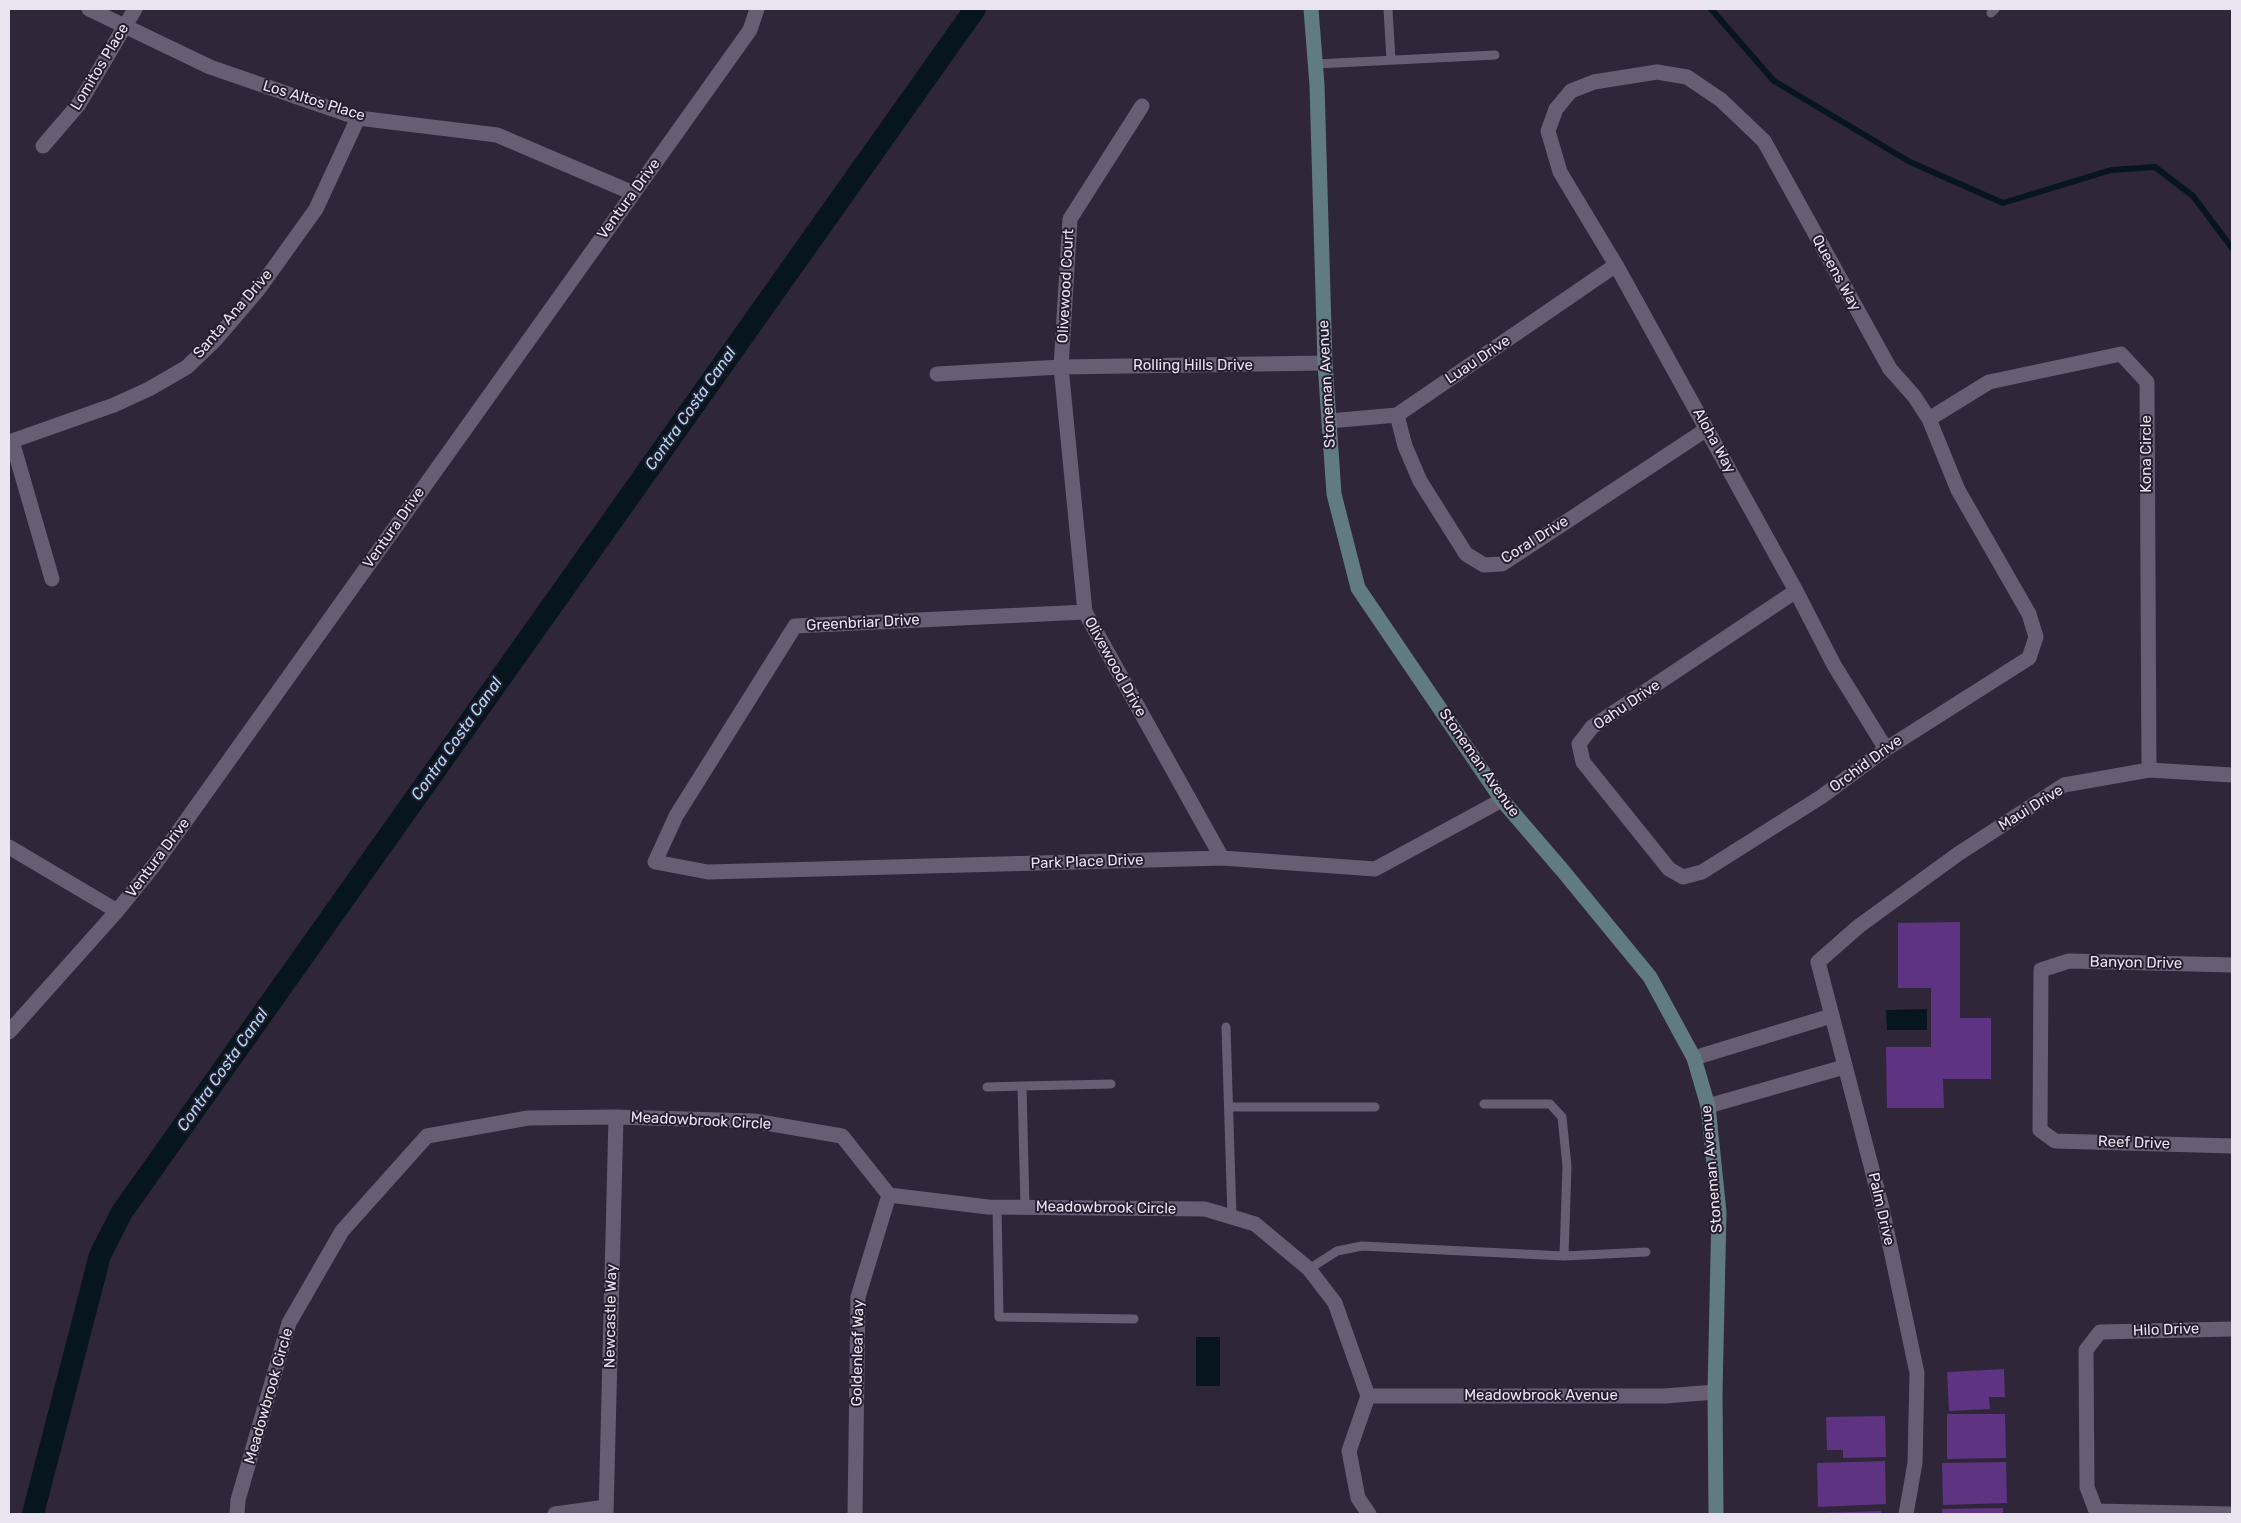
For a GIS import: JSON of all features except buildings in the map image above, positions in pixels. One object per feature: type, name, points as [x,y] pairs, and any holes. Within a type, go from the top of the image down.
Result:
[{"type":"street","name":"Los Altos Place","points":[[90,9],[210,67],[358,118],[497,135],[633,193]]},
{"type":"street","name":"Lomitos Place","points":[[43,146],[79,104],[135,9]]},
{"type":"street","name":"Ventura Drive","points":[[9,1032],[118,911],[155,864],[750,30],[757,9]]},
{"type":"street","name":"Stoneman Avenue","points":[[1311,9],[1316,64],[1324,363],[1328,421],[1334,494],[1358,588],[1502,800],[1563,871],[1650,978],[1694,1058],[1708,1106],[1719,1212],[1714,1392],[1716,1514]]},
{"type":"street","name":"Queens Way","points":[[1548,131],[1556,109],[1571,91],[1594,82],[1657,72],[1687,77],[1721,100],[1764,141],[1890,369],[1914,396],[1929,419],[1958,490],[2029,614],[2036,637]]},
{"type":"street","name":"Olivewood Court","points":[[1061,367],[1070,219],[1142,106]]},
{"type":"street","name":"Santa Ana Drive","points":[[10,442],[114,405],[149,389],[187,367],[217,338],[258,290],[316,210],[358,118]]},
{"type":"street","name":"Aloha Way","points":[[1548,131],[1560,172],[1616,265],[1796,591],[1834,665],[1886,749]]},
{"type":"street","name":"Luau Drive","points":[[1328,421],[1397,415],[1616,265]]},
{"type":"street","name":"Kona Circle","points":[[1929,419],[1990,382],[2121,354],[2147,382],[2149,770]]},
{"type":"street","name":"Rolling Hills Drive","points":[[937,374],[1061,367],[1324,363]]},
{"type":"street","name":"Olivewood Drive","points":[[1061,367],[1085,612],[1222,858]]},
{"type":"street","name":"Coral Drive","points":[[1397,415],[1405,446],[1420,481],[1466,554],[1484,566],[1502,564],[1707,429]]},
{"type":"street","points":[[10,442],[52,579]]},
{"type":"street","name":"Oahu Drive","points":[[1683,877],[1669,869],[1583,762],[1580,744],[1592,727],[1796,591]]},
{"type":"street","name":"Greenbriar Drive","points":[[655,862],[676,816],[795,626],[1085,612]]},
{"type":"street","name":"Orchid Drive","points":[[1683,877],[1702,872],[1821,797],[1886,749],[2028,658],[2036,637]]},
{"type":"street","name":"Maui Drive","points":[[1859,926],[1958,854],[2064,785],[2149,770],[2232,775]]},
{"type":"street","name":"Park Place Drive","points":[[655,862],[708,872],[1222,858],[1375,869],[1502,800]]},
{"type":"street","points":[[9,847],[118,911]]},
{"type":"street","name":"Palm Drive","points":[[1859,926],[1818,962],[1830,1016],[1882,1208],[1917,1373],[1915,1463],[1906,1514]]},
{"type":"street","name":"Banyon Drive","points":[[2040,1130],[2041,970],[2069,961],[2232,965]]},
{"type":"street","points":[[1694,1058],[1830,1016]]},
{"type":"street","points":[[1708,1106],[1844,1067]]},
{"type":"street","name":"Meadowbrook Circle","points":[[237,1514],[238,1500],[289,1323],[342,1231],[427,1136],[528,1118],[616,1117],[754,1121],[842,1136],[889,1195],[997,1207],[1205,1209],[1255,1224],[1309,1269],[1335,1303],[1368,1396]]},
{"type":"street","name":"Newcastle Way","points":[[606,1511],[616,1117]]},
{"type":"street","name":"Reef Drive","points":[[2040,1130],[2055,1141],[2232,1146]]},
{"type":"street","name":"Goldenleaf Way","points":[[855,1514],[858,1297],[889,1195]]},
{"type":"street","name":"Hilo Drive","points":[[2231,1514],[2096,1511],[2087,1487],[2086,1350],[2100,1332],[2232,1329]]},
{"type":"street","name":"Meadowbrook Avenue","points":[[1368,1396],[1665,1396],[1714,1392]]},
{"type":"street","points":[[1368,1396],[1349,1451],[1358,1498],[1369,1514]]},
{"type":"street","points":[[555,1514],[606,1511]]},
{"type":"lane","points":[[1388,9],[1391,60]]},
{"type":"lane","points":[[1316,64],[1495,54]]},
{"type":"lane","points":[[1226,1027],[1232,1217]]},
{"type":"lane","points":[[987,1087],[1111,1084]]},
{"type":"lane","points":[[1022,1086],[1025,1207]]},
{"type":"lane","points":[[1484,1104],[1550,1104],[1562,1117],[1567,1166],[1564,1256]]},
{"type":"lane","points":[[1229,1107],[1375,1108]]},
{"type":"lane","points":[[997,1207],[999,1317],[1134,1320]]},
{"type":"lane","points":[[1309,1269],[1337,1251],[1362,1246],[1564,1256],[1646,1252]]},
{"type":"shaded area","points":[[1927,1009],[1927,1030],[1887,1030],[1886,1010]]},
{"type":"shaded area","points":[[1196,1337],[1220,1337],[1220,1386],[1196,1386]]},
{"type":"waterway","name":"Contra Costa Canal","points":[[33,1514],[100,1255],[122,1212],[975,9]]},
{"type":"waterway","points":[[1711,9],[1774,81],[1910,162],[2003,203],[2111,170],[2155,167],[2193,196],[2232,248]]}]
